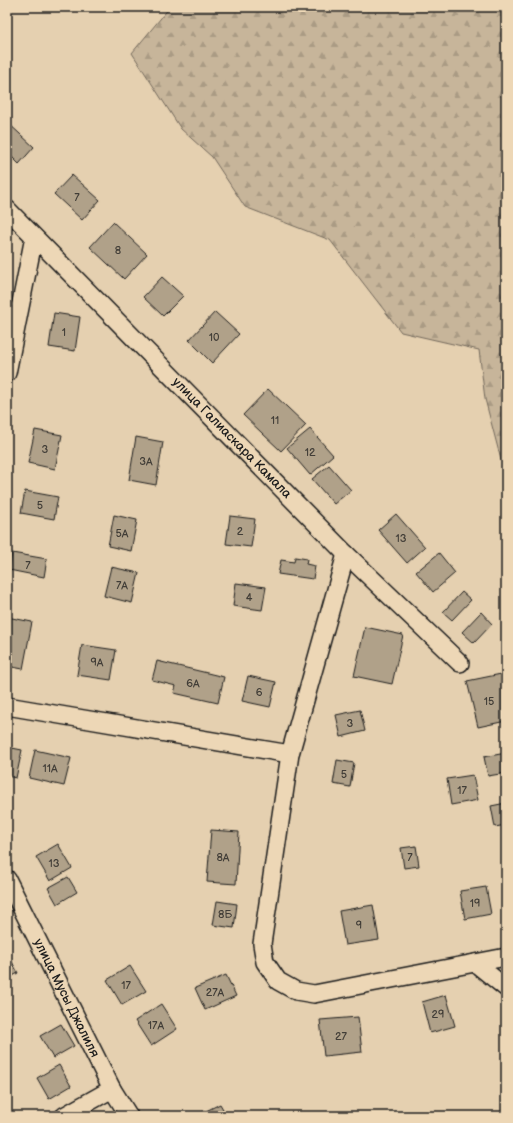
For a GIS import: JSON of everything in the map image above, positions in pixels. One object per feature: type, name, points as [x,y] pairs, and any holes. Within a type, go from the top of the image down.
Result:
[{"type":"street","name":"улица Галиаскара Камала","points":[[7,209],[346,554],[460,663]]},
{"type":"street","points":[[7,373],[34,237]]},
{"type":"street","points":[[346,554],[290,754],[262,944],[265,962],[278,981],[296,991],[314,994],[506,957]]},
{"type":"street","points":[[7,706],[290,754]]},
{"type":"street","name":"улица Мусы Джалиля","points":[[7,879],[112,1089],[129,1116]]},
{"type":"street","points":[[475,963],[506,988]]},
{"type":"street","points":[[64,1116],[112,1089]]},
{"type":"green space","points":[[170,7],[506,7],[506,479],[485,399],[479,350],[401,332],[330,240],[245,207],[212,157],[181,129],[132,53]]},
{"type":"building","points":[[7,122],[34,147],[19,164],[7,152]]},
{"type":"building","points":[[72,175],[100,200],[82,220],[54,194]]},
{"type":"building","points":[[113,222],[147,254],[124,279],[90,247]]},
{"type":"building","points":[[162,277],[183,296],[163,316],[143,297]]},
{"type":"building","points":[[215,312],[239,334],[212,363],[189,340]]},
{"type":"building","points":[[54,313],[80,317],[75,351],[49,347]]},
{"type":"building","points":[[268,389],[306,425],[281,451],[243,415]]},
{"type":"building","points":[[310,429],[333,455],[310,475],[287,448]]},
{"type":"building","points":[[35,430],[62,435],[55,469],[28,463]]},
{"type":"building","points":[[136,437],[163,442],[156,485],[129,480]]},
{"type":"building","points":[[329,465],[351,490],[334,504],[312,479]]},
{"type":"building","points":[[25,491],[58,497],[54,519],[21,513]]},
{"type":"building","points":[[396,514],[425,547],[407,563],[378,530]]},
{"type":"building","points":[[114,515],[137,520],[131,551],[108,546]]},
{"type":"building","points":[[230,516],[255,519],[251,547],[226,544]]},
{"type":"building","points":[[12,553],[47,559],[44,577],[9,570]]},
{"type":"building","points":[[439,553],[455,573],[433,592],[416,572]]},
{"type":"building","points":[[295,557],[307,559],[306,564],[315,566],[313,579],[278,574],[281,560],[294,562]]},
{"type":"building","points":[[111,567],[139,573],[132,603],[104,596]]},
{"type":"building","points":[[236,583],[266,587],[262,610],[233,606]]},
{"type":"building","points":[[462,592],[471,600],[452,620],[443,612]]},
{"type":"building","points":[[481,612],[492,624],[474,643],[462,632]]},
{"type":"building","points":[[7,617],[32,622],[23,669],[7,666]]},
{"type":"building","points":[[365,627],[403,635],[392,684],[354,676]]},
{"type":"building","points":[[82,645],[116,650],[111,680],[77,675]]},
{"type":"building","points":[[157,661],[224,677],[218,703],[174,693],[176,686],[152,680]]},
{"type":"building","points":[[506,673],[506,721],[478,727],[467,681]]},
{"type":"building","points":[[248,676],[276,682],[270,707],[242,701]]},
{"type":"building","points":[[360,710],[365,731],[341,737],[336,715]]},
{"type":"building","points":[[7,747],[22,750],[16,778],[7,776]]},
{"type":"building","points":[[35,750],[71,758],[64,786],[29,778]]},
{"type":"building","points":[[506,753],[506,773],[488,776],[484,757]]},
{"type":"building","points":[[337,760],[354,763],[350,787],[333,784]]},
{"type":"building","points":[[473,775],[478,800],[451,805],[447,779]]},
{"type":"building","points":[[506,803],[506,825],[495,827],[491,806]]},
{"type":"building","points":[[211,830],[239,832],[236,884],[207,882]]},
{"type":"building","points":[[58,844],[72,868],[50,881],[36,857]]},
{"type":"building","points":[[416,846],[419,866],[404,868],[401,848]]},
{"type":"building","points":[[68,877],[77,892],[57,904],[48,888]]},
{"type":"building","points":[[486,887],[491,914],[465,919],[460,891]]},
{"type":"building","points":[[217,901],[237,904],[234,928],[213,925]]},
{"type":"building","points":[[373,905],[379,940],[345,945],[339,911]]},
{"type":"building","points":[[10,958],[18,973],[7,979],[7,959]]},
{"type":"building","points":[[130,966],[146,991],[122,1005],[107,980]]},
{"type":"building","points":[[226,975],[236,996],[205,1010],[195,988]]},
{"type":"building","points":[[446,995],[455,1026],[430,1033],[422,1002]]},
{"type":"building","points":[[161,1004],[177,1029],[151,1046],[135,1021]]},
{"type":"building","points":[[358,1017],[362,1052],[324,1056],[320,1020]]},
{"type":"building","points":[[61,1024],[74,1046],[53,1058],[40,1036]]},
{"type":"building","points":[[59,1065],[71,1086],[49,1099],[37,1078]]},
{"type":"building","points":[[220,1104],[227,1116],[196,1116]]}]
